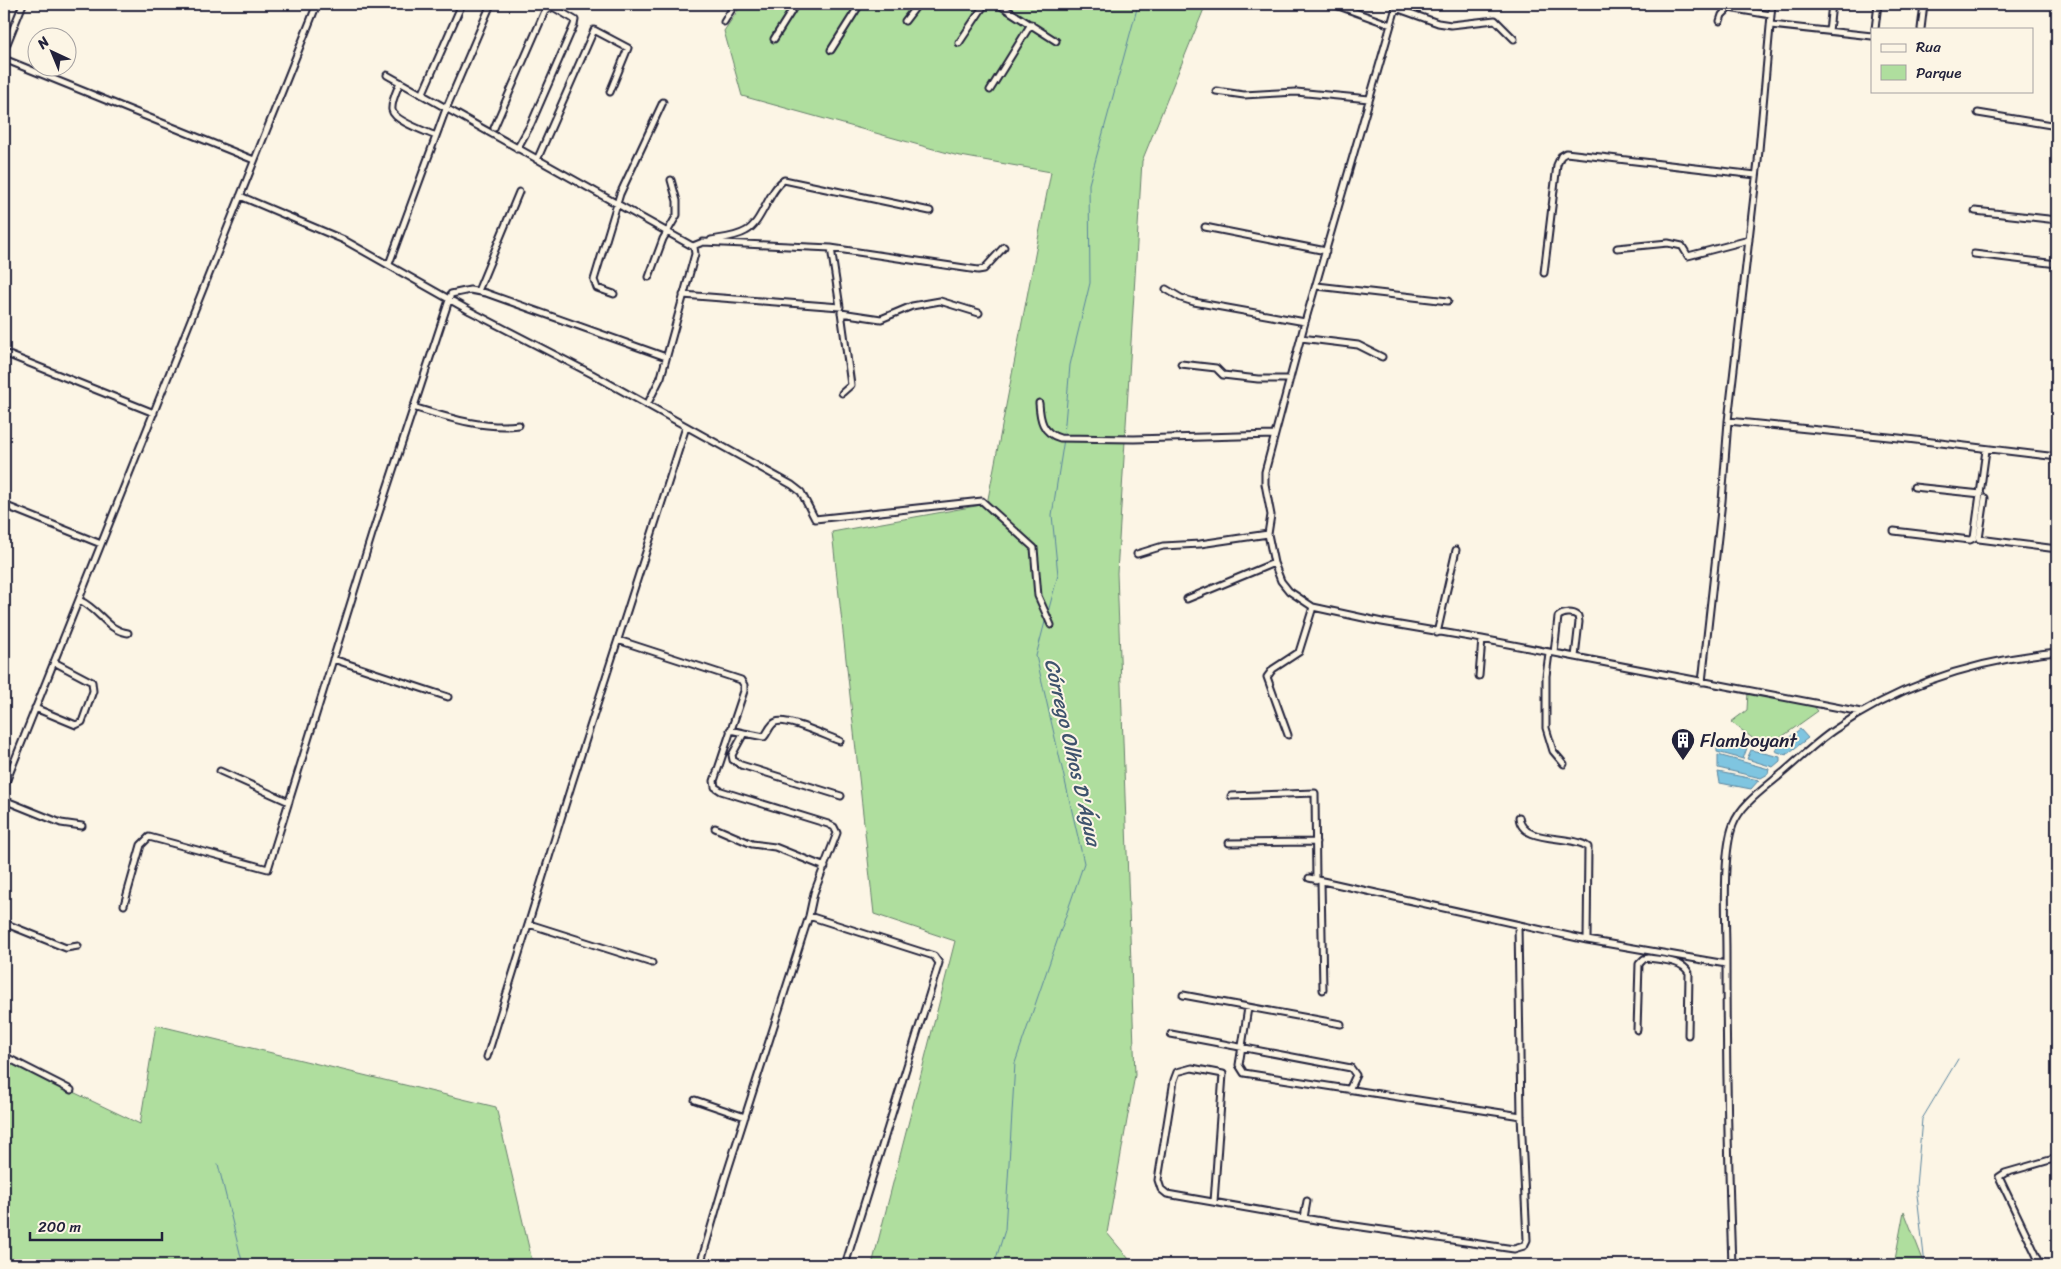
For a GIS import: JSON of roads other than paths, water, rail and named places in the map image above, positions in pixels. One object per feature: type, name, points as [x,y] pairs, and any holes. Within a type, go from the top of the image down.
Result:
[{"type":"street","points":[[4,51],[23,4]]},
{"type":"street","points":[[4,787],[317,4]]},
{"type":"street","points":[[422,95],[462,4]]},
{"type":"street","points":[[390,264],[446,109],[491,4]]},
{"type":"street","points":[[724,22],[735,4]]},
{"type":"street","points":[[774,39],[796,4]]},
{"type":"street","points":[[831,50],[860,4]]},
{"type":"street","points":[[905,21],[918,4]]},
{"type":"street","points":[[959,43],[985,4]]},
{"type":"street","points":[[998,4],[1056,41]]},
{"type":"street","points":[[1333,4],[1391,25]]},
{"type":"street","points":[[1702,682],[1722,501],[1728,421],[1756,174],[1772,4]]},
{"type":"street","points":[[1829,32],[1832,4]]},
{"type":"street","points":[[1875,28],[1878,4]]},
{"type":"street","points":[[1921,28],[1924,4]]},
{"type":"street","points":[[1514,39],[1495,20],[1451,26],[1396,6],[1317,286],[1305,322],[1265,472],[1264,484],[1271,516],[1268,534],[1274,563],[1281,581],[1289,591],[1313,607],[1861,712]]},
{"type":"street","points":[[494,128],[545,11],[554,7],[572,16],[575,20],[574,25],[517,149]]},
{"type":"street","points":[[1720,21],[1722,15],[1729,8],[1771,15]]},
{"type":"street","points":[[990,90],[1031,24]]},
{"type":"street","points":[[1771,25],[1871,36]]},
{"type":"street","points":[[537,160],[594,30],[628,48],[610,92]]},
{"type":"street","points":[[4,59],[254,160]]},
{"type":"street","points":[[387,75],[693,246],[696,252],[659,382],[647,405]]},
{"type":"street","points":[[400,82],[393,101],[392,110],[396,118],[436,136]]},
{"type":"street","points":[[1216,91],[1244,94],[1296,92],[1369,100]]},
{"type":"street","points":[[614,294],[597,288],[594,281],[617,204],[663,102]]},
{"type":"street","points":[[1978,113],[2057,126]]},
{"type":"street","points":[[1544,272],[1557,165],[1561,156],[1566,153],[1756,174]]},
{"type":"street","points":[[649,276],[668,232],[674,224],[678,211],[671,180]]},
{"type":"street","points":[[693,246],[746,231],[784,180],[930,211]]},
{"type":"street","points":[[478,291],[519,192]]},
{"type":"street","points":[[240,196],[344,240],[390,264],[449,299],[792,485],[801,492],[812,516],[818,520],[982,501],[1034,548],[1038,596],[1051,625]]},
{"type":"street","points":[[1976,211],[2057,220]]},
{"type":"street","points":[[1205,227],[1326,251]]},
{"type":"street","points":[[1617,248],[1668,243],[1682,246],[1688,256],[1748,240]]},
{"type":"street","points":[[703,242],[831,248],[980,270],[986,267],[1004,246]]},
{"type":"street","points":[[831,248],[851,384],[851,388],[842,393]]},
{"type":"street","points":[[1974,254],[2057,264]]},
{"type":"street","points":[[1317,286],[1448,300]]},
{"type":"street","points":[[1166,289],[1194,302],[1305,322]]},
{"type":"street","points":[[124,905],[141,845],[150,837],[268,869],[413,407],[451,294],[478,291],[666,357]]},
{"type":"street","points":[[683,296],[840,307]]},
{"type":"street","points":[[841,313],[881,319],[920,304],[940,301],[979,313]]},
{"type":"street","points":[[1301,338],[1358,345],[1382,357]]},
{"type":"street","points":[[4,353],[154,413]]},
{"type":"street","points":[[1181,364],[1217,368],[1223,375],[1258,379],[1290,379]]},
{"type":"street","points":[[1039,403],[1045,429],[1051,435],[1060,438],[1144,439],[1274,434]]},
{"type":"street","points":[[413,407],[455,420],[504,426],[519,425]]},
{"type":"street","points":[[1728,421],[1899,438],[1986,450],[2057,457]]},
{"type":"street","points":[[487,1057],[686,427]]},
{"type":"street","points":[[1986,450],[1979,539],[2057,549]]},
{"type":"street","points":[[1914,487],[1983,496]]},
{"type":"street","points":[[1894,531],[1972,539],[1976,532],[1983,496]]},
{"type":"street","points":[[4,505],[101,544]]},
{"type":"street","points":[[1137,554],[1163,546],[1200,544],[1268,534]]},
{"type":"street","points":[[1437,632],[1456,550]]},
{"type":"street","points":[[1187,599],[1274,563]]},
{"type":"street","points":[[79,600],[94,608],[112,627],[128,633]]},
{"type":"street","points":[[1288,735],[1267,678],[1273,669],[1299,652],[1304,641],[1313,607]]},
{"type":"street","points":[[1564,764],[1553,751],[1546,728],[1546,676],[1557,620],[1562,614],[1578,616],[1575,657]]},
{"type":"street","points":[[1479,676],[1482,639]]},
{"type":"street","points":[[618,640],[741,680],[744,689],[714,781],[715,787],[721,792],[834,827],[836,836],[814,893],[809,916],[700,1265]]},
{"type":"street","points":[[1732,1265],[1725,1071],[1728,853],[1731,829],[1736,818],[1758,794],[1804,754],[1861,712],[1936,678],[1995,661],[2057,652]]},
{"type":"street","points":[[333,659],[448,697]]},
{"type":"street","points":[[35,708],[71,724],[78,725],[82,722],[93,691],[92,682],[54,662]]},
{"type":"street","points":[[730,730],[764,737],[773,723],[778,721],[797,725],[840,741]]},
{"type":"street","points":[[744,733],[734,748],[733,760],[741,765],[841,796]]},
{"type":"street","points":[[220,771],[288,802]]},
{"type":"street","points":[[1231,796],[1315,793],[1323,990]]},
{"type":"street","points":[[4,800],[61,824],[82,826]]},
{"type":"street","points":[[1519,817],[1519,822],[1528,832],[1584,844],[1588,847],[1587,940]]},
{"type":"street","points":[[715,828],[752,844],[775,847],[825,867]]},
{"type":"street","points":[[1229,844],[1316,842]]},
{"type":"street","points":[[1309,878],[1587,940],[1726,964]]},
{"type":"street","points":[[809,916],[934,956],[940,963],[845,1265]]},
{"type":"street","points":[[4,923],[66,948],[78,946]]},
{"type":"street","points":[[529,924],[652,964]]},
{"type":"street","points":[[1214,1202],[1223,1074],[1185,1068],[1177,1072],[1174,1080],[1158,1184],[1167,1194],[1304,1218],[1514,1250],[1521,1248],[1527,1240],[1521,1116],[1518,925]]},
{"type":"street","points":[[1664,953],[1664,961]]},
{"type":"street","points":[[1637,1030],[1639,964],[1644,959],[1649,958],[1681,964],[1689,973],[1688,1035]]},
{"type":"street","points":[[1183,995],[1342,1024]]},
{"type":"street","points":[[1248,1008],[1239,1067],[1244,1073],[1521,1116]]},
{"type":"street","points":[[1171,1034],[1351,1068],[1356,1075],[1349,1090]]},
{"type":"street","points":[[4,1056],[71,1090]]},
{"type":"street","points":[[695,1100],[745,1117]]},
{"type":"street","points":[[2041,1265],[1999,1178],[2006,1173],[2057,1158]]},
{"type":"street","points":[[1304,1218],[1307,1201]]},
{"type":"water","points":[[1800,729],[1808,738],[1786,755],[1775,751],[1778,746]]},
{"type":"water","points":[[1717,740],[1747,748],[1743,759],[1717,752]]},
{"type":"water","points":[[1751,750],[1780,757],[1780,761],[1773,767],[1747,759]]},
{"type":"water","points":[[1718,755],[1769,769],[1768,774],[1761,778],[1718,768]]},
{"type":"water","points":[[1718,772],[1759,780],[1751,789],[1720,783]]},
{"type":"waterway","name":"Córrego Olhos D'Água","points":[[1064,435],[1070,365],[1090,283],[1089,184],[1138,5]]},
{"type":"waterway","name":"Córrego Olhos D'Água","points":[[1048,612],[1058,575],[1052,515],[1064,439]]},
{"type":"waterway","name":"Córrego Olhos D'Água","points":[[994,1265],[1005,1230],[1015,1063],[1084,863],[1036,656],[1046,618]]},
{"type":"waterway","points":[[1925,1265],[1916,1186],[1922,1119],[1958,1059]]},
{"type":"waterway","points":[[218,1164],[243,1265]]},
{"type":"place","name":"Flamboyant","points":[[1683,761]]}]
